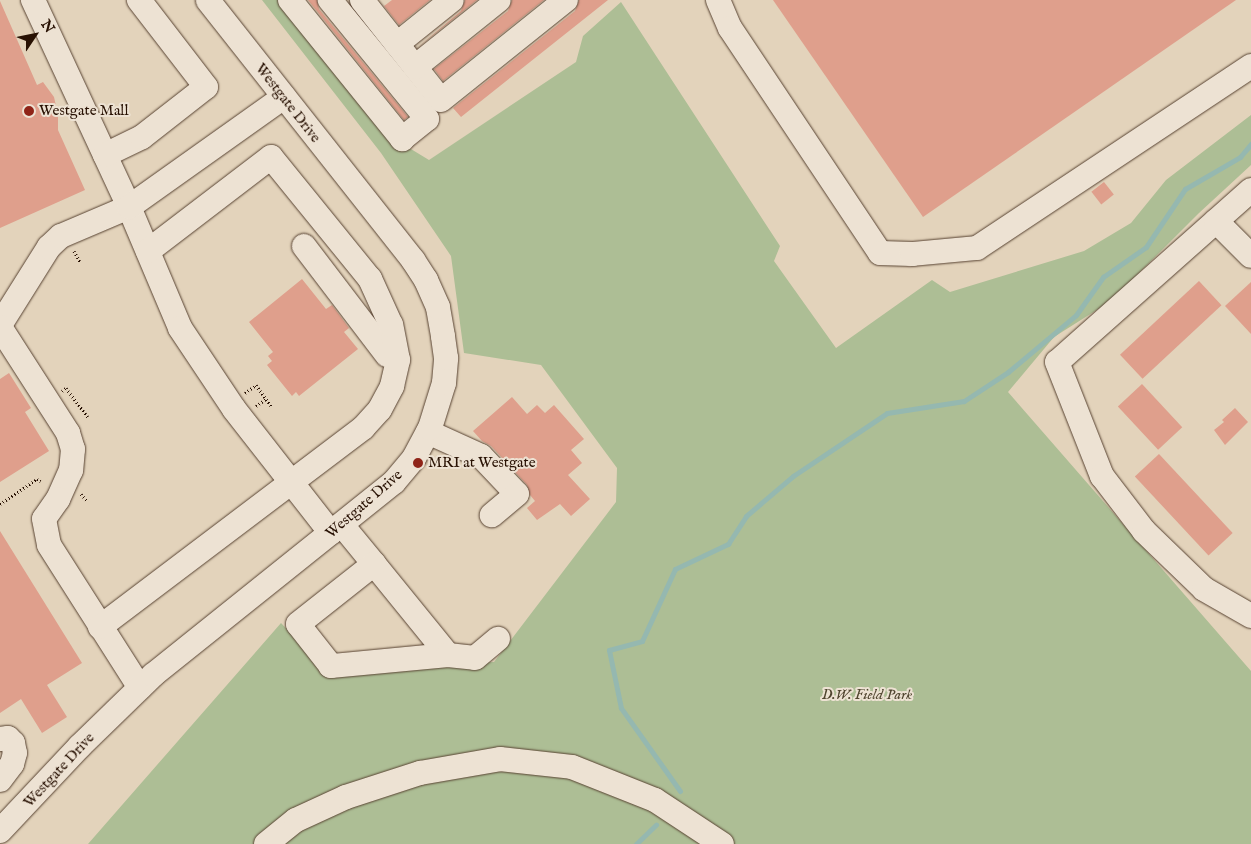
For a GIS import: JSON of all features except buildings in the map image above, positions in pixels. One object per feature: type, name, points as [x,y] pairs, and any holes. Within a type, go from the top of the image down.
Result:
[{"type":"street","points":[[33,0],[129,207],[184,333],[234,409],[292,483],[374,564],[448,656]]},
{"type":"street","points":[[105,155],[142,137],[206,87],[139,0]]},
{"type":"street","points":[[290,0],[402,139],[427,119],[441,100],[566,0]]},
{"type":"street","points":[[330,0],[427,119]]},
{"type":"street","points":[[397,44],[452,0]]},
{"type":"street","points":[[415,67],[499,0]]},
{"type":"street","points":[[718,0],[730,28],[880,253],[912,254],[977,248],[1251,66]]},
{"type":"street","points":[[372,3],[397,44],[441,100]]},
{"type":"street","name":"Westgate Drive","points":[[0,831],[80,746],[154,675],[394,482],[414,458],[428,432],[444,383],[446,358],[438,307],[426,280],[413,260],[214,5]]},
{"type":"street","points":[[140,688],[49,545],[44,520],[58,499],[71,470],[72,449],[68,433],[0,326],[49,247],[61,236],[129,207],[284,96]]},
{"type":"street","points":[[100,627],[363,428],[380,409],[392,386],[398,360],[391,325],[370,279],[271,157],[148,251]]},
{"type":"street","points":[[1251,190],[1057,362],[1102,476],[1120,500],[1144,531],[1204,589],[1251,616]]},
{"type":"street","points":[[1216,221],[1251,256]]},
{"type":"street","points":[[304,246],[387,355]]},
{"type":"street","points":[[428,432],[481,456],[517,494],[492,515]]},
{"type":"street","points":[[374,564],[298,624],[331,666],[448,656],[475,658],[498,640]]},
{"type":"street","points":[[0,739],[8,738],[13,743],[15,753],[12,764],[0,780]]},
{"type":"street","points":[[266,844],[296,820],[346,797],[420,773],[500,759],[572,767],[655,800],[722,844]]},
{"type":"path","points":[[245,394],[256,385],[271,406]]},
{"type":"path","points":[[255,407],[266,399]]},
{"type":"path","points":[[0,504],[37,480],[42,481]]},
{"type":"green space","name":"D.W. Field Park","points":[[262,0],[287,0],[401,143],[429,160],[576,62],[583,36],[621,2],[780,246],[774,261],[836,348],[932,280],[950,292],[1084,251],[1131,223],[1166,180],[1251,115],[1251,165],[1199,213],[1111,301],[1054,337],[1008,392],[1251,671],[1251,844],[88,844],[281,623],[324,668],[494,662],[616,502],[617,468],[541,365],[464,353],[451,256],[381,153]]},
{"type":"waterway","points":[[680,791],[621,708],[609,650],[642,641],[675,569],[728,544],[746,516],[793,476],[887,413],[964,401],[1008,372],[1076,315],[1103,277],[1146,247],[1185,189],[1240,157],[1251,144]]},
{"type":"waterway","points":[[636,844],[656,825]]},
{"type":"place","name":"Westgate Mall","points":[[29,111]]},
{"type":"place","name":"MRI at Westgate","points":[[418,463]]}]
